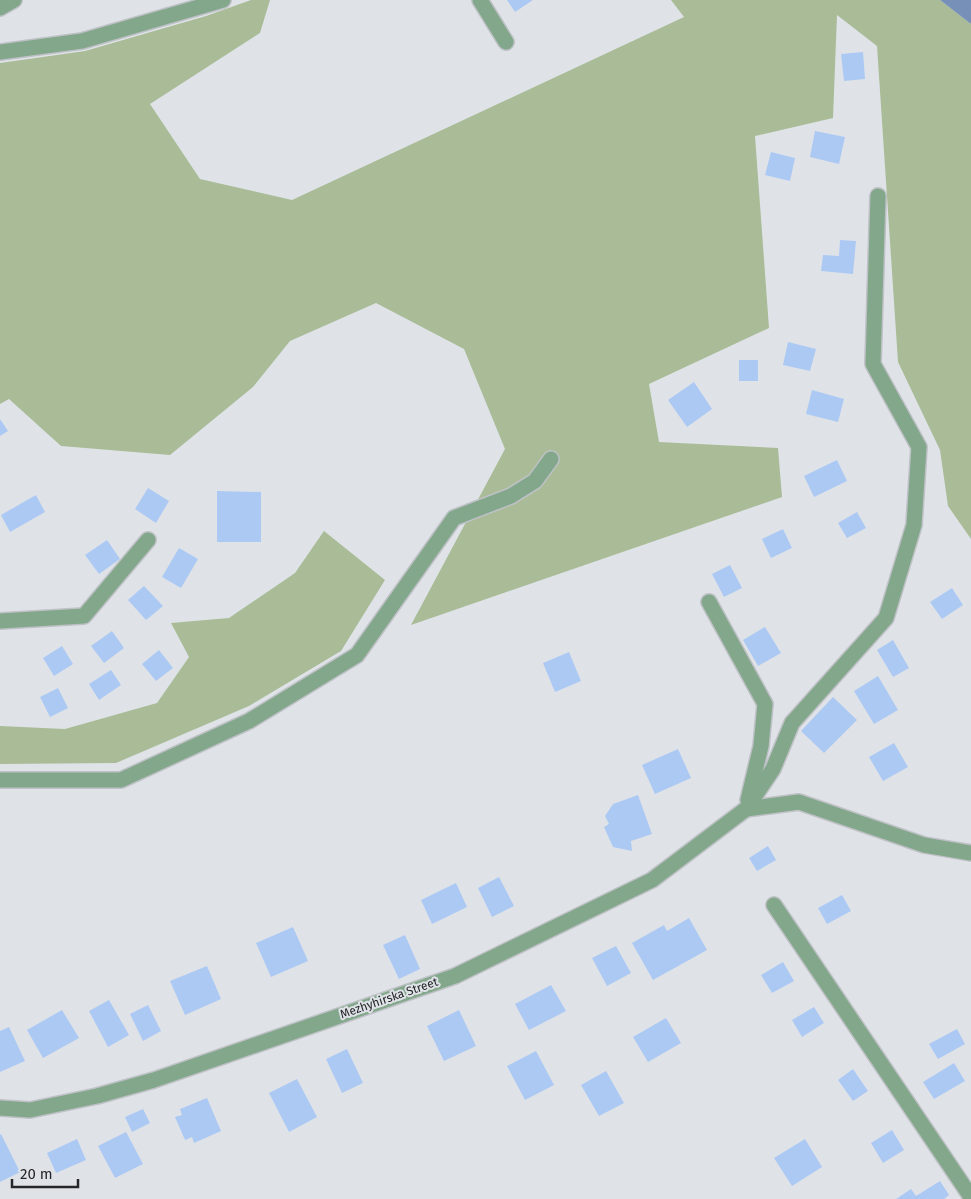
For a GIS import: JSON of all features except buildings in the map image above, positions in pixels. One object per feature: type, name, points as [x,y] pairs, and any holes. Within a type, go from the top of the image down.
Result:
[{"type":"street","points":[[0,8],[14,0]]},
{"type":"street","points":[[0,52],[82,41],[222,0]]},
{"type":"street","points":[[480,0],[506,42]]},
{"type":"street","points":[[746,808],[773,769],[792,723],[886,618],[914,526],[919,447],[873,364],[878,196]]},
{"type":"street","points":[[0,780],[121,780],[250,721],[357,655],[454,518],[511,496],[535,481],[551,459]]},
{"type":"street","points":[[0,621],[84,616],[148,540]]},
{"type":"street","points":[[709,602],[765,704],[761,746],[746,808]]},
{"type":"street","points":[[746,808],[799,802],[924,845],[971,853]]},
{"type":"street","name":"Mezhyhirska Street","points":[[0,1108],[30,1110],[97,1096],[154,1080],[455,976],[652,880],[746,808]]},
{"type":"street","points":[[774,905],[971,1198]]},
{"type":"green space","points":[[251,0],[270,0],[260,33],[150,104],[200,179],[292,200],[684,17],[671,0],[940,0],[971,24],[971,539],[948,506],[940,450],[898,362],[877,46],[837,15],[833,118],[755,136],[769,328],[649,384],[659,442],[778,448],[782,497],[411,625],[505,449],[464,349],[376,303],[290,341],[253,387],[170,455],[61,446],[9,399],[0,404],[0,63],[85,51],[206,16]]},
{"type":"green space","points":[[324,531],[385,580],[341,651],[249,706],[116,763],[0,764],[0,726],[65,729],[157,703],[189,657],[171,623],[229,618],[295,573]]},
{"type":"water","points":[[940,0],[971,0],[971,24]]}]
